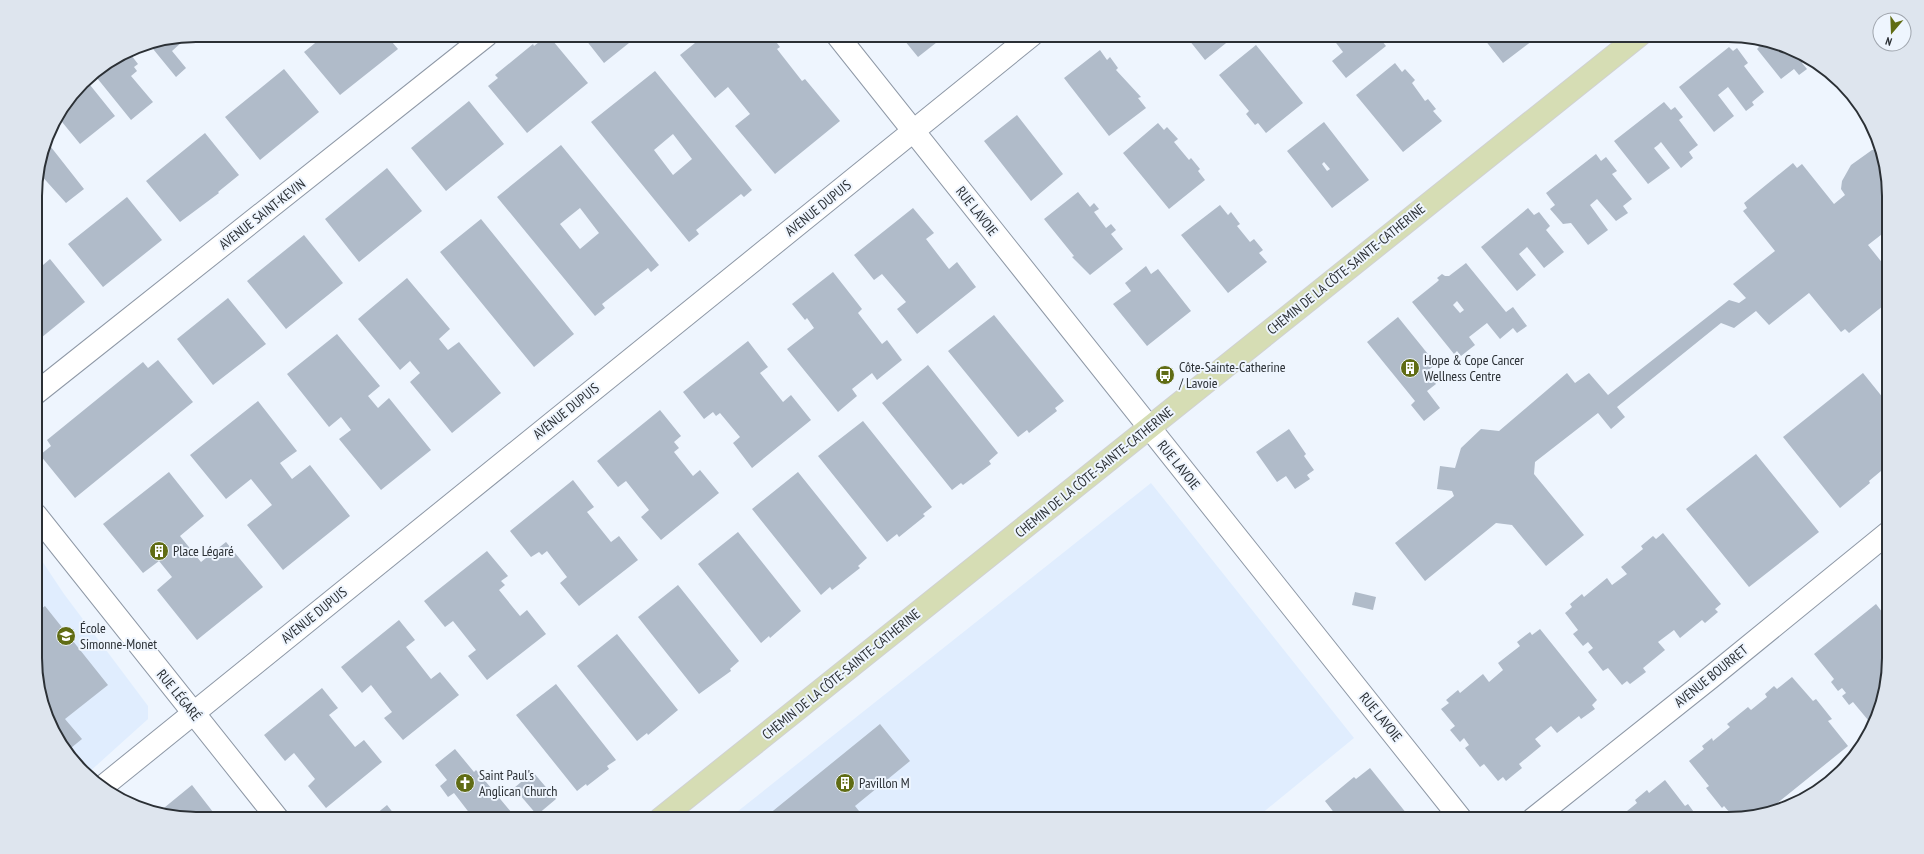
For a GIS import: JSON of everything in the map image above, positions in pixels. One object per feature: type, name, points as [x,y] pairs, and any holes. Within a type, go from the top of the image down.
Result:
[{"type":"main road","name":"CHEMIN DE LA CÔTE-SAINTE-CATHERINE","points":[[669,812],[1631,42]]},
{"type":"street","name":"AVENUE SAINT-KEVIN","points":[[42,388],[478,42]]},
{"type":"street","name":"RUE LAVOIE","points":[[843,42],[1455,812]]},
{"type":"street","name":"AVENUE DUPUIS","points":[[107,783],[1023,42]]},
{"type":"street","name":"RUE LÉGARÉ","points":[[42,523],[272,812]]},
{"type":"street","name":"AVENUE BOURRET","points":[[1542,812],[1710,678],[1882,538]]},
{"type":"shaded area","points":[[1151,483],[1354,738],[1264,812],[737,812]]},
{"type":"shaded area","name":"École Simonne-Monet","points":[[42,561],[64,594],[148,706],[148,719],[91,771],[80,760],[68,744],[50,708],[43,678]]},
{"type":"building","points":[[181,42],[172,51],[186,68],[176,77],[152,48]]},
{"type":"building","points":[[316,42],[392,42],[398,49],[340,95],[304,52]]},
{"type":"building","points":[[539,42],[554,42],[588,83],[527,133],[488,86],[498,78],[495,75],[533,44],[534,46]]},
{"type":"building","points":[[588,42],[630,42],[604,63]]},
{"type":"building","points":[[696,42],[776,42],[780,47],[777,49],[802,81],[805,79],[840,121],[775,174],[735,126],[750,114],[728,87],[715,98],[680,55]]},
{"type":"building","points":[[906,42],[937,42],[918,57]]},
{"type":"building","points":[[1191,42],[1227,42],[1205,60]]},
{"type":"building","points":[[1335,42],[1383,42],[1386,46],[1346,78],[1332,61],[1343,52]]},
{"type":"building","points":[[1486,42],[1531,42],[1503,63]]},
{"type":"building","points":[[1256,45],[1303,103],[1266,133],[1258,123],[1255,125],[1246,114],[1249,111],[1219,75]]},
{"type":"building","points":[[1757,45],[1778,50],[1796,58],[1803,62],[1802,63],[1807,69],[1799,75],[1794,69],[1781,79],[1757,49],[1759,47]]},
{"type":"building","points":[[1729,47],[1733,51],[1737,48],[1748,63],[1744,66],[1764,92],[1752,102],[1754,105],[1746,111],[1728,87],[1718,95],[1734,116],[1714,132],[1679,87]]},
{"type":"building","points":[[1100,50],[1107,60],[1110,57],[1118,68],[1116,70],[1141,97],[1138,98],[1146,108],[1109,136],[1064,78]]},
{"type":"building","points":[[132,56],[138,64],[134,67],[137,71],[131,76],[153,102],[131,120],[97,78],[110,68]]},
{"type":"building","points":[[1395,63],[1402,72],[1405,69],[1415,80],[1412,83],[1425,101],[1428,99],[1436,109],[1433,111],[1442,121],[1403,152],[1356,95]]},
{"type":"building","points":[[284,69],[319,112],[260,160],[225,117]]},
{"type":"building","points":[[655,71],[752,190],[744,197],[741,194],[696,230],[699,234],[689,242],[591,122]],"holes":[[[673,134],[692,159],[673,175],[654,150]]]},
{"type":"building","points":[[90,84],[115,116],[80,144],[62,121],[80,94]]},
{"type":"building","points":[[469,101],[504,144],[446,191],[411,148]]},
{"type":"building","points":[[1664,102],[1671,110],[1675,107],[1683,117],[1679,120],[1698,145],[1689,152],[1693,158],[1681,168],[1661,142],[1654,148],[1670,168],[1648,184],[1614,141]]},
{"type":"building","points":[[1017,115],[1063,174],[1031,201],[984,141]]},
{"type":"building","points":[[1324,122],[1369,180],[1332,208],[1287,151]],"holes":[[[1324,162],[1330,169],[1327,171],[1322,164]]]},
{"type":"building","points":[[1158,123],[1164,130],[1167,127],[1178,139],[1174,142],[1189,160],[1191,158],[1200,169],[1198,171],[1205,180],[1169,209],[1123,153]]},
{"type":"building","points":[[205,133],[239,175],[218,192],[219,193],[180,222],[146,181]]},
{"type":"building","points":[[561,145],[659,265],[651,272],[648,268],[602,304],[605,308],[595,316],[497,197]],"holes":[[[580,208],[599,233],[580,249],[560,224]]]},
{"type":"building","points":[[50,146],[84,189],[66,203],[43,177]]},
{"type":"building","points":[[1872,150],[1875,150],[1881,176],[1882,234],[1868,245],[1882,262],[1882,307],[1849,333],[1845,329],[1841,332],[1809,293],[1769,325],[1756,311],[1734,328],[1721,323],[1617,407],[1625,417],[1611,429],[1598,413],[1535,462],[1534,474],[1584,535],[1546,566],[1512,525],[1496,523],[1425,581],[1395,543],[1454,496],[1452,491],[1437,489],[1440,466],[1455,468],[1461,448],[1481,429],[1499,431],[1567,373],[1575,383],[1589,373],[1608,395],[1729,300],[1739,303],[1746,298],[1733,284],[1775,251],[1743,211],[1747,208],[1744,203],[1793,163],[1797,168],[1802,164],[1834,204],[1845,195],[1841,189],[1842,181],[1851,165]]},
{"type":"building","points":[[1596,154],[1601,161],[1606,157],[1617,171],[1612,174],[1632,199],[1623,206],[1628,213],[1616,221],[1597,199],[1590,205],[1608,230],[1588,245],[1571,223],[1563,224],[1550,209],[1555,205],[1546,193]]},
{"type":"building","points":[[387,168],[422,211],[359,262],[325,219]]},
{"type":"building","points":[[1078,192],[1090,207],[1094,203],[1099,209],[1094,212],[1106,228],[1111,224],[1116,230],[1111,234],[1123,249],[1090,275],[1072,257],[1074,256],[1044,219]]},
{"type":"building","points":[[127,197],[162,240],[103,287],[68,244]]},
{"type":"building","points":[[1220,205],[1228,215],[1231,212],[1240,224],[1237,226],[1250,242],[1254,239],[1263,250],[1259,253],[1267,262],[1228,293],[1181,235]]},
{"type":"building","points":[[913,208],[934,233],[926,239],[949,269],[957,262],[976,287],[917,334],[897,309],[906,302],[882,274],[874,280],[854,255]]},
{"type":"building","points":[[1528,208],[1534,215],[1539,212],[1550,226],[1546,230],[1564,252],[1544,268],[1527,247],[1519,254],[1536,275],[1517,291],[1481,247]]},
{"type":"building","points":[[481,219],[574,334],[534,367],[440,252]]},
{"type":"building","points":[[304,235],[343,283],[286,329],[247,281]]},
{"type":"building","points":[[50,259],[85,302],[42,337],[42,266]]},
{"type":"building","points":[[1466,263],[1506,312],[1513,307],[1527,326],[1517,333],[1513,328],[1500,339],[1487,323],[1469,337],[1475,345],[1461,356],[1457,351],[1454,354],[1412,302],[1437,282],[1439,280],[1437,278],[1442,274],[1449,276]],"holes":[[[1457,301],[1464,310],[1460,313],[1453,305]]]},
{"type":"building","points":[[1146,266],[1151,274],[1158,269],[1191,311],[1147,346],[1113,304],[1131,291],[1125,283]]},
{"type":"building","points":[[833,272],[862,309],[858,313],[882,344],[887,340],[902,360],[877,380],[872,373],[852,389],[857,396],[838,412],[787,349],[814,328],[807,318],[805,320],[792,304]]},
{"type":"building","points":[[407,278],[450,329],[439,339],[448,350],[459,342],[501,393],[452,433],[410,382],[420,373],[410,361],[400,370],[358,319]]},
{"type":"building","points":[[228,298],[266,344],[213,385],[177,339]]},
{"type":"building","points":[[994,315],[1064,401],[1055,408],[1057,411],[1029,433],[1027,430],[1018,437],[948,351]]},
{"type":"building","name":"Hope & Cope Cancer Wellness Centre","points":[[1398,317],[1436,364],[1426,372],[1436,384],[1427,391],[1440,408],[1424,421],[1411,405],[1415,401],[1367,342]]},
{"type":"building","points":[[337,334],[380,386],[368,396],[378,408],[389,398],[431,450],[381,490],[339,439],[351,430],[341,417],[329,427],[287,374]]},
{"type":"building","points":[[748,341],[768,367],[760,373],[783,402],[791,395],[811,420],[752,468],[733,443],[740,437],[720,413],[716,416],[713,412],[704,419],[683,392]]},
{"type":"building","points":[[158,360],[193,402],[75,498],[42,457],[42,453],[51,446],[47,440],[143,362],[148,368]]},
{"type":"building","points":[[928,365],[998,453],[989,461],[991,464],[963,485],[961,483],[952,490],[882,403]]},
{"type":"building","points":[[1863,373],[1882,397],[1882,470],[1869,481],[1870,483],[1840,508],[1783,437]]},
{"type":"building","points":[[258,401],[297,451],[280,463],[292,479],[310,465],[350,516],[283,570],[247,525],[272,505],[251,479],[226,499],[190,455]]},
{"type":"building","points":[[660,410],[681,436],[674,442],[679,448],[674,452],[693,476],[700,470],[719,493],[661,540],[641,517],[649,510],[626,481],[618,487],[597,461]]},
{"type":"building","points":[[863,421],[932,507],[923,514],[925,516],[899,537],[897,534],[887,542],[818,456]]},
{"type":"building","points":[[1289,429],[1306,454],[1304,456],[1314,470],[1307,475],[1310,479],[1295,489],[1286,476],[1277,482],[1256,452]]},
{"type":"building","points":[[1756,454],[1819,532],[1749,587],[1686,509]]},
{"type":"building","name":"Place Légaré","points":[[169,472],[204,516],[180,536],[201,562],[226,542],[263,587],[197,640],[157,590],[172,577],[159,561],[143,573],[103,524]]},
{"type":"building","points":[[798,472],[867,558],[858,566],[860,568],[832,590],[830,587],[821,595],[752,509]]},
{"type":"building","points":[[573,480],[594,507],[587,512],[611,542],[619,536],[638,560],[579,606],[560,583],[567,577],[547,551],[542,555],[539,552],[531,557],[510,531]]},
{"type":"building","points":[[738,532],[801,611],[770,638],[769,636],[761,643],[698,564]]},
{"type":"building","points":[[1663,533],[1721,604],[1715,609],[1718,612],[1705,623],[1702,620],[1680,638],[1674,630],[1658,642],[1665,650],[1643,668],[1646,672],[1630,684],[1627,681],[1622,685],[1608,668],[1603,671],[1588,652],[1593,648],[1588,642],[1583,646],[1573,634],[1578,630],[1565,613],[1572,607],[1570,604],[1582,594],[1584,597],[1607,578],[1612,585],[1627,574],[1621,567],[1643,549],[1641,546],[1653,536],[1656,539]]},
{"type":"building","points":[[487,551],[508,576],[501,581],[505,585],[499,590],[520,616],[527,610],[546,634],[487,680],[468,656],[476,650],[453,621],[445,627],[424,601]]},
{"type":"building","points":[[678,585],[739,661],[730,669],[731,671],[699,694],[638,617]]},
{"type":"building","points":[[1355,592],[1376,597],[1373,610],[1352,605]]},
{"type":"building","points":[[1876,604],[1882,612],[1882,668],[1877,698],[1868,721],[1853,702],[1849,705],[1842,696],[1846,693],[1842,688],[1838,691],[1831,682],[1834,679],[1814,654]]},
{"type":"building","points":[[45,606],[108,685],[65,719],[82,739],[71,748],[58,726],[47,698],[42,668],[42,608]]},
{"type":"building","points":[[399,620],[415,640],[406,647],[431,679],[440,672],[459,695],[403,740],[384,718],[392,712],[371,685],[362,693],[341,667]]},
{"type":"building","points":[[1540,629],[1597,700],[1592,705],[1595,709],[1581,719],[1579,716],[1557,733],[1551,726],[1535,739],[1541,746],[1519,764],[1522,768],[1506,781],[1503,777],[1498,781],[1484,764],[1480,767],[1465,748],[1469,745],[1464,738],[1460,742],[1450,730],[1455,726],[1441,709],[1449,703],[1446,700],[1458,690],[1460,693],[1483,674],[1489,682],[1503,670],[1498,663],[1520,646],[1517,642],[1530,632],[1532,635]]},
{"type":"building","points":[[617,634],[678,710],[648,735],[647,733],[637,741],[577,666]]},
{"type":"building","points":[[1792,677],[1813,701],[1816,699],[1832,719],[1828,721],[1848,746],[1775,805],[1748,811],[1729,812],[1724,806],[1722,808],[1706,788],[1709,786],[1689,761],[1704,749],[1702,746],[1712,738],[1713,741],[1730,727],[1727,724],[1748,707],[1751,710],[1767,697],[1765,694],[1774,686],[1777,689]]},
{"type":"building","points":[[556,684],[616,760],[607,766],[609,769],[587,786],[586,784],[577,791],[516,715]]},
{"type":"building","points":[[322,688],[338,708],[329,715],[355,747],[364,740],[382,762],[326,808],[308,786],[315,779],[294,753],[285,761],[264,735]]},
{"type":"building","name":"Pavillon M","points":[[880,724],[910,761],[855,806],[859,811],[858,812],[772,812]]},
{"type":"building","name":"Saint Paul's Anglican Church","points":[[455,749],[474,772],[476,770],[511,812],[469,812],[454,793],[448,797],[440,786],[447,780],[435,765]]},
{"type":"building","points":[[1370,768],[1405,812],[1334,812],[1325,801],[1354,777],[1356,779]]},
{"type":"building","points":[[533,772],[556,799],[541,812],[534,812],[514,788]]},
{"type":"building","points":[[1665,780],[1685,806],[1688,804],[1694,812],[1626,812],[1637,803],[1635,800],[1647,790],[1649,793]]},
{"type":"building","points":[[192,785],[213,812],[186,812],[163,808]]},
{"type":"building","points":[[387,805],[392,812],[378,812]]},
{"type":"place","name":"Hope & Cope Cancer Wellness Centre","points":[[1410,368]]},
{"type":"place","name":"Côte-Sainte-Catherine / Lavoie","points":[[1165,375]]},
{"type":"place","name":"Place Légaré","points":[[159,551]]},
{"type":"place","name":"École Simonne-Monet","points":[[66,636]]},
{"type":"place","name":"Saint Paul's Anglican Church","points":[[465,783]]},
{"type":"place","name":"Pavillon M","points":[[845,783]]}]
